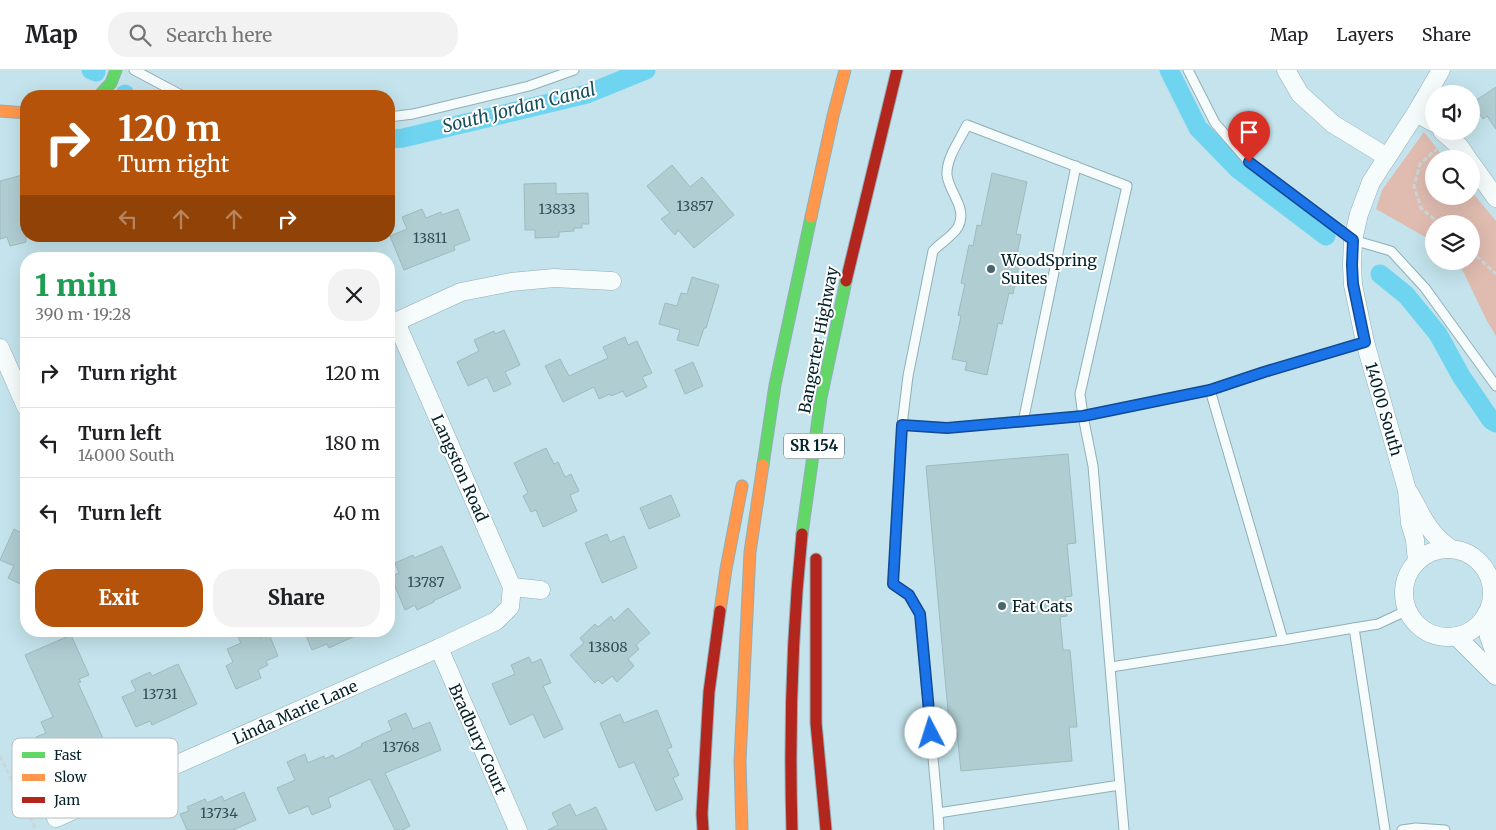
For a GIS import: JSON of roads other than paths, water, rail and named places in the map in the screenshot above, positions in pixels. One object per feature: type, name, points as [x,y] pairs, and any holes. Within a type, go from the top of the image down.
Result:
[{"type":"main road","points":[[105,90],[111,83],[116,70]]},
{"type":"main road","name":"Bangerter Highway","points":[[742,830],[740,761],[750,552],[775,385],[834,116],[846,70]]},
{"type":"main road","name":"Bangerter Highway","points":[[792,830],[790,711],[793,633],[806,500],[822,396],[850,259],[897,70]]},
{"type":"main road","points":[[0,111],[20,113]]},
{"type":"main road","points":[[792,254],[804,201],[834,116]]},
{"type":"main road","points":[[818,506],[822,396]]},
{"type":"main road","points":[[702,830],[709,692],[726,569],[744,473]]},
{"type":"main road","points":[[817,545],[815,585],[816,723],[826,830]]},
{"type":"street","points":[[1286,70],[1300,94],[1333,124],[1387,157]]},
{"type":"street","name":"14000 South","points":[[1416,562],[1415,540],[1410,523],[1407,490],[1365,342],[1353,284],[1353,240],[1359,214],[1371,182],[1416,113],[1441,70]]},
{"type":"street","points":[[1416,113],[1425,118]]},
{"type":"street","points":[[1440,140],[1460,147],[1462,150]]},
{"type":"street","points":[[1480,176],[1496,198]]},
{"type":"street","points":[[395,323],[461,292],[511,282],[554,278],[612,281]]},
{"type":"street","name":"Langston Road","points":[[395,331],[512,587]]},
{"type":"street","points":[[0,348],[20,393]]},
{"type":"street","name":"14000 South","points":[[1407,490],[1433,534],[1451,549]]},
{"type":"street","points":[[1451,549],[1463,551],[1474,557],[1483,566],[1489,577],[1492,589],[1491,602],[1487,613],[1477,626],[1463,634],[1444,636],[1428,631],[1414,620],[1408,610],[1405,598],[1405,585],[1409,573],[1416,562],[1432,552],[1451,549]]},
{"type":"street","points":[[512,587],[541,590]]},
{"type":"street","name":"Linda Marie Lane","points":[[178,764],[496,621],[510,607],[512,587]]},
{"type":"street","points":[[1487,613],[1489,637],[1496,656]]},
{"type":"street","points":[[1456,636],[1496,676]]},
{"type":"street","name":"Bradbury Court","points":[[439,648],[518,830]]},
{"type":"lane","points":[[134,70],[172,90]]},
{"type":"lane","points":[[395,116],[413,114],[529,86],[574,70]]},
{"type":"lane","points":[[1188,70],[1215,123],[1249,162],[1353,240],[1391,251],[1426,288],[1496,386]]},
{"type":"lane","points":[[940,830],[920,614],[909,595],[893,584],[902,425],[908,376],[933,251],[953,234],[959,226],[960,206],[949,185],[947,175],[949,162],[967,125],[1127,186],[1080,394],[1093,466],[1124,830]]},
{"type":"lane","points":[[1023,422],[1076,166]]},
{"type":"lane","points":[[902,425],[947,428],[1083,416],[1210,390],[1365,342]]},
{"type":"lane","points":[[1210,390],[1283,640]]},
{"type":"lane","points":[[1111,667],[1378,624],[1408,610]]},
{"type":"lane","points":[[1354,628],[1385,830]]},
{"type":"lane","points":[[938,813],[1120,785]]},
{"type":"lane","points":[[1402,830],[1416,828],[1445,830]]},
{"type":"waterway","name":"South Jordan Canal","points":[[91,70],[96,72]]},
{"type":"waterway","name":"South Jordan Canal","points":[[395,139],[587,94],[646,70]]},
{"type":"waterway","name":"South Jordan Canal","points":[[1169,70],[1198,128],[1239,170],[1326,236]]},
{"type":"waterway","name":"South Jordan Canal","points":[[1380,274],[1406,295],[1438,334],[1461,376],[1491,420],[1496,423]]},
{"type":"place","name":"WoodSpring Suites","points":[[991,269]]},
{"type":"place","name":"Fat Cats","points":[[1002,606]]}]
